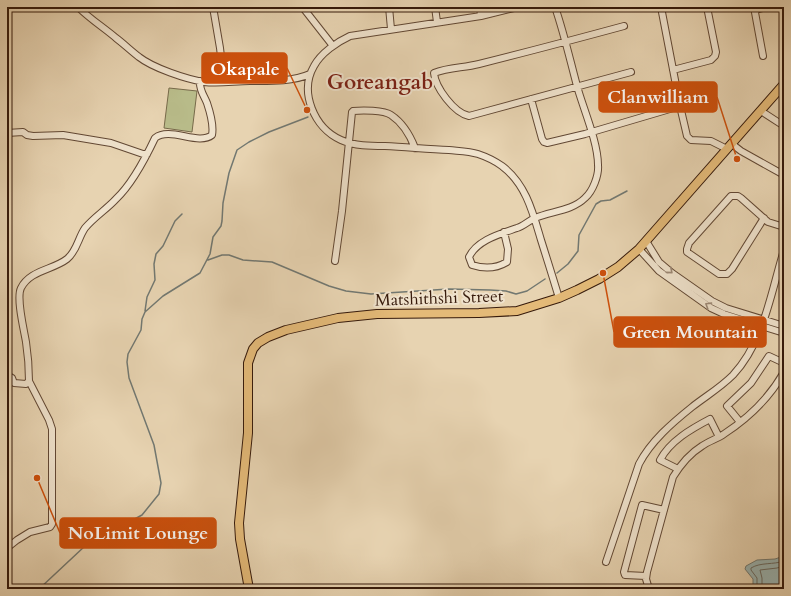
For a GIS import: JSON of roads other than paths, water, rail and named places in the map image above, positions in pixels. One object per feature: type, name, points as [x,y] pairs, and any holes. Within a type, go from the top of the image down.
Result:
[{"type":"main road","name":"Matshithshi Street","points":[[249,589],[240,539],[239,523],[248,433],[248,363],[253,349],[258,343],[268,337],[286,330],[338,318],[377,314],[479,314],[509,312],[559,298],[578,290],[603,277],[639,250],[784,84]]},
{"type":"street","points":[[78,7],[91,20],[144,61],[200,81],[277,81],[310,74]]},
{"type":"street","points":[[212,7],[220,48],[224,82]]},
{"type":"street","points":[[389,7],[391,29]]},
{"type":"street","points":[[435,7],[437,22]]},
{"type":"street","points":[[480,7],[481,16]]},
{"type":"street","points":[[518,7],[481,16],[350,36],[333,46],[320,57],[310,74],[308,95],[314,115],[320,124],[329,133],[339,139],[360,145],[477,153],[495,162],[515,178],[527,198],[559,298]]},
{"type":"street","points":[[504,232],[508,250],[507,262],[501,266],[492,267],[478,267],[472,265],[469,257],[471,252],[478,245],[504,232],[523,226],[534,218],[578,204],[586,198],[591,191],[596,176],[598,165],[591,132],[555,7]]},
{"type":"street","points":[[661,7],[687,136],[691,140],[711,141],[730,146],[784,175]]},
{"type":"street","points":[[673,70],[711,60],[715,56],[716,52],[707,7]]},
{"type":"street","points":[[763,56],[754,8],[767,7]]},
{"type":"street","points":[[304,9],[333,46]]},
{"type":"street","points":[[624,26],[474,66],[444,69],[434,73],[434,80],[442,94],[464,115],[476,114],[631,72]]},
{"type":"street","points":[[7,548],[16,540],[30,532],[50,527],[52,522],[52,430],[49,420],[29,381],[29,368],[19,303],[21,288],[35,274],[67,259],[77,245],[85,228],[118,197],[148,154],[154,138],[158,135],[170,134],[203,138],[212,135],[210,116],[200,87],[200,81]]},
{"type":"street","points":[[531,99],[542,139],[547,143],[680,106]]},
{"type":"street","points":[[761,111],[784,126]]},
{"type":"street","points":[[335,260],[352,112],[385,112],[391,115],[411,136],[416,148]]},
{"type":"street","points":[[7,133],[23,132],[33,136],[63,135],[111,143],[143,154],[148,154]]},
{"type":"street","points":[[764,218],[732,269],[727,274],[719,274],[687,252],[689,243],[731,196],[738,196],[764,218],[768,222],[784,227]]},
{"type":"street","points":[[646,242],[660,262],[672,273],[712,301],[784,333]]},
{"type":"street","points":[[639,250],[659,271],[711,308],[724,314],[784,326]]},
{"type":"street","points":[[606,562],[639,464],[646,450],[658,437],[693,406],[719,388],[745,360],[754,346],[763,323],[784,250]]},
{"type":"street","points":[[740,422],[727,406],[751,383],[769,356],[784,363]]},
{"type":"street","points":[[649,589],[646,576],[673,477],[689,456],[740,422],[757,406],[784,372]]},
{"type":"street","points":[[7,375],[12,378],[14,383],[26,384],[29,381]]},
{"type":"street","points":[[678,469],[660,460],[663,454],[680,437],[696,426],[710,419],[719,437]]},
{"type":"street","points":[[646,576],[625,575],[624,572],[628,554],[642,505],[664,510]]},
{"type":"water","points":[[784,556],[784,589],[753,589],[753,579],[745,569],[746,566],[757,560],[775,559]]},
{"type":"waterway","points":[[39,589],[85,546],[142,515],[159,494],[161,483],[154,445],[129,378],[127,362],[128,354],[141,330],[142,319],[145,312],[163,296],[200,273],[210,254],[213,237],[221,226],[223,203],[229,173],[237,150],[269,132],[308,117]]},
{"type":"waterway","points":[[557,273],[568,264],[578,251],[579,235],[596,204],[601,201],[610,200],[627,191]]},
{"type":"waterway","points":[[145,311],[147,297],[155,280],[154,264],[156,254],[163,246],[175,221],[182,214]]},
{"type":"waterway","points":[[208,260],[222,255],[229,255],[243,260],[272,262],[329,286],[346,291],[371,294],[449,289],[506,291],[516,294],[527,291],[545,279]]},
{"type":"place","name":"Okapale","points":[[307,110]]},
{"type":"place","name":"Clanwilliam","points":[[737,159]]},
{"type":"place","name":"Green Mountain","points":[[603,273]]},
{"type":"place","name":"NoLimit Lounge","points":[[37,478]]},
{"type":"district","name":"Goreangab","points":[[380,82]]}]
